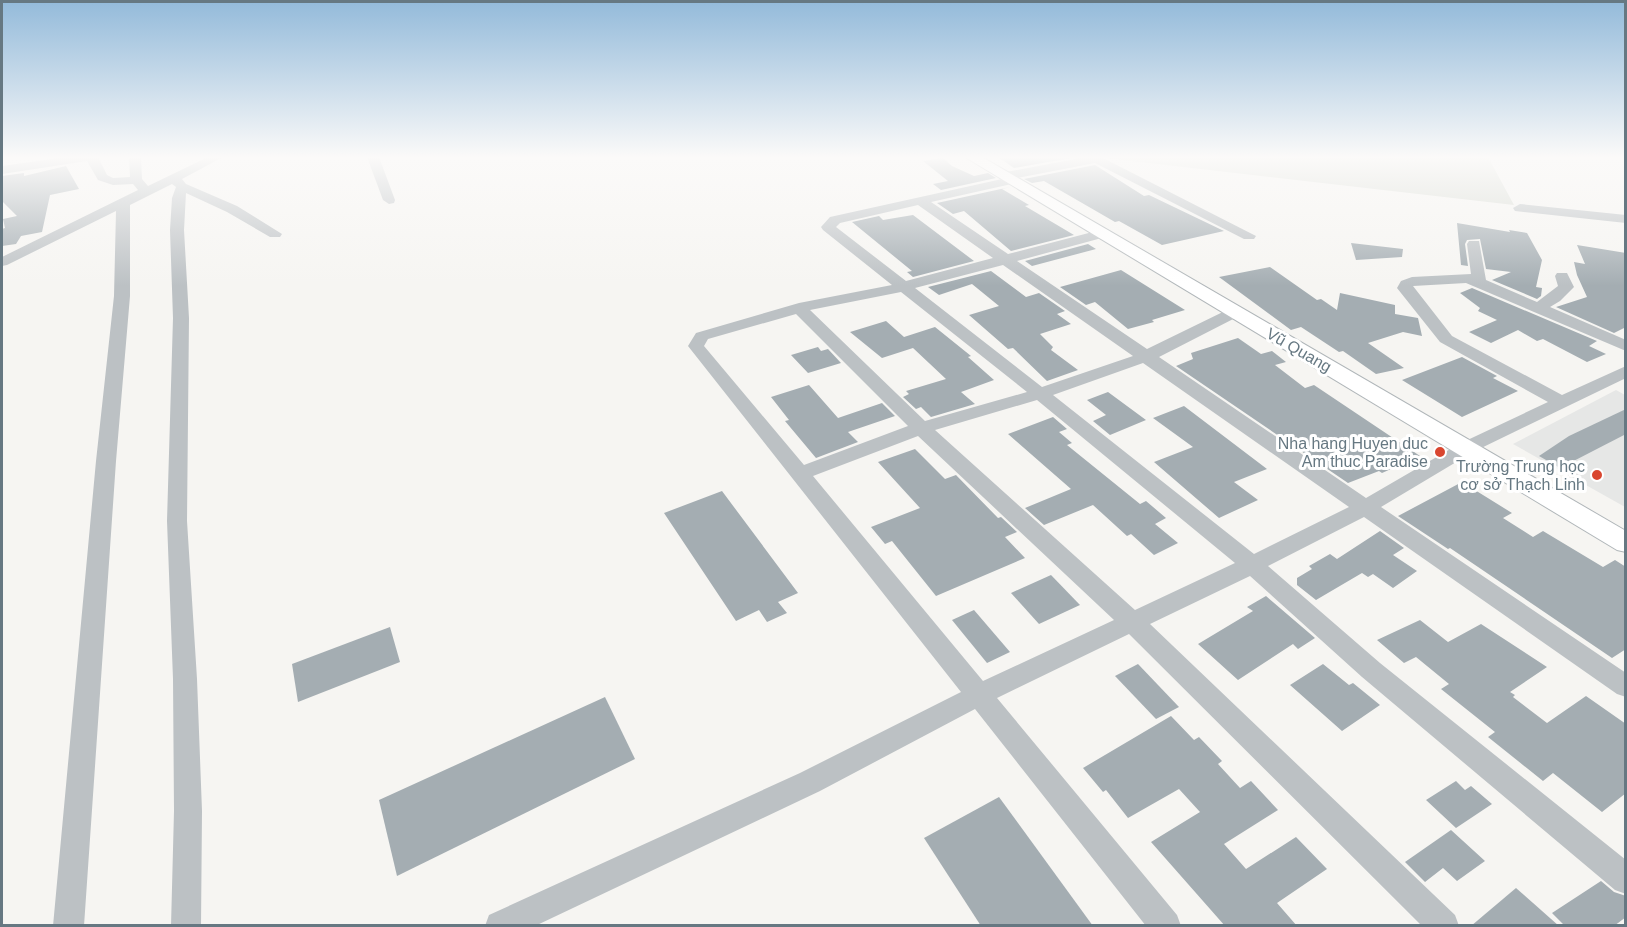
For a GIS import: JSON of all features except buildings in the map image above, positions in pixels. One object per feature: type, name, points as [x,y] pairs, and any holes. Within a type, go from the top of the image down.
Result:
[{"type":"main road","name":"Vũ Quang","points":[[1047,200],[1626,543]]},
{"type":"street","points":[[2,262],[127,200]]},
{"type":"street","points":[[178,200],[181,318],[177,521],[185,679],[188,811],[186,926]]},
{"type":"street","points":[[215,200],[274,234]]},
{"type":"street","points":[[1178,200],[1249,236]]},
{"type":"street","points":[[1626,687],[920,201],[835,220],[828,227],[1252,565],[1371,670],[1626,879]]},
{"type":"street","points":[[68,926],[106,460],[122,296],[123,202]]},
{"type":"street","points":[[1520,208],[1626,219]]},
{"type":"street","points":[[1104,233],[903,286],[799,309],[702,336],[696,346],[1166,926]]},
{"type":"street","points":[[1474,244],[1479,281]]},
{"type":"street","points":[[2,252],[25,251]]},
{"type":"street","points":[[1539,307],[1555,298],[1566,287],[1562,276]]},
{"type":"street","points":[[1562,402],[1446,339],[1405,288],[1406,284],[1412,281],[1455,277],[1479,281],[1626,346]]},
{"type":"street","points":[[799,309],[921,428],[1132,622],[1444,926]]},
{"type":"street","points":[[800,474],[921,428],[1040,394],[1144,357],[1234,312]]},
{"type":"street","points":[[500,926],[810,782],[979,695],[1252,565],[1366,507],[1466,448],[1626,371]]},
{"type":"shaded area","points":[[1473,200],[1511,200],[1514,205]]},
{"type":"shaded area","name":"Trường Trung học cơ sở Thạch Linh","points":[[1616,390],[1625,395],[1625,507],[1513,444]]},
{"type":"place","name":"Nha hang Huyen duc Am thuc Paradise","points":[[1440,452]]},
{"type":"place","name":"Trường Trung học cơ sở Thạch Linh","points":[[1597,475]]}]
